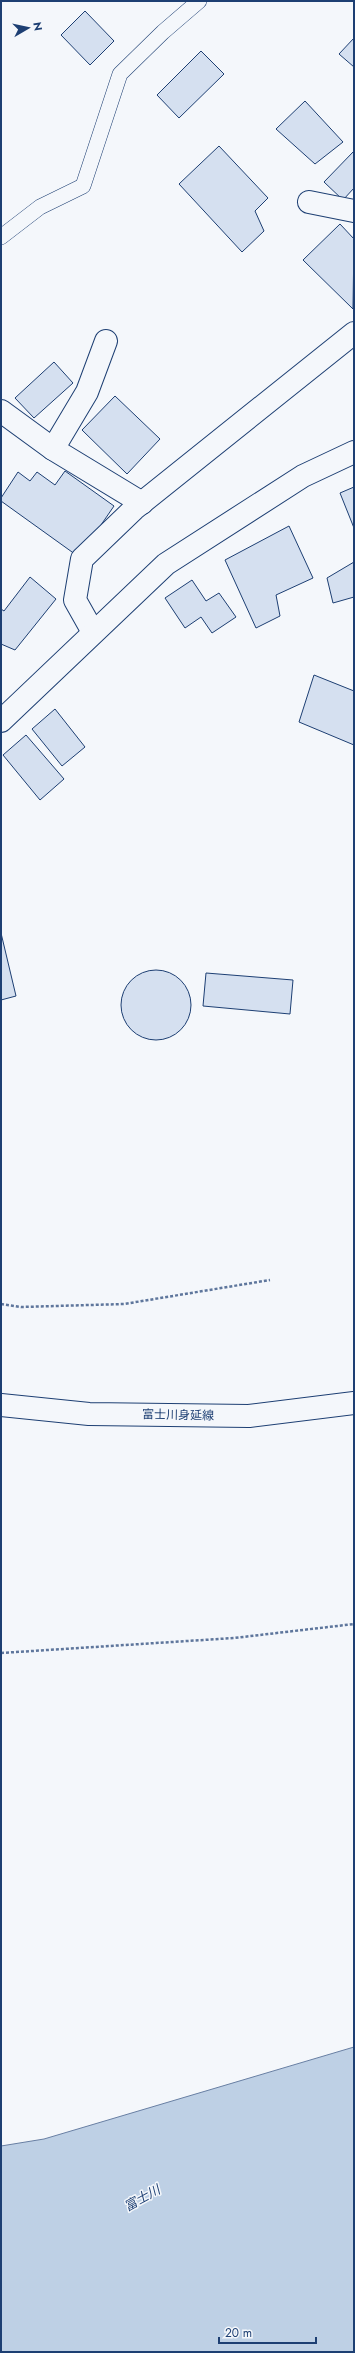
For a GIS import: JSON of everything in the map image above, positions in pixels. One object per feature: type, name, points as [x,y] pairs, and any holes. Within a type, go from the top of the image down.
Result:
[{"type":"street","points":[[309,202],[354,211]]},
{"type":"street","points":[[93,632],[75,600],[82,559],[142,503],[354,333]]},
{"type":"street","points":[[53,449],[87,392],[106,341]]},
{"type":"street","points":[[1,411],[53,449],[142,503]]},
{"type":"street","points":[[1,721],[166,564],[303,476],[354,452]]},
{"type":"street","name":"富士川身延線","points":[[1,1405],[89,1414],[249,1416],[354,1403]]},
{"type":"lane","points":[[1,237],[40,207],[83,186],[120,74],[163,32],[199,1]]},
{"type":"path","points":[[1,1304],[21,1307],[124,1304],[270,1280]]},
{"type":"path","points":[[1,1653],[234,1638],[354,1624]]},
{"type":"water","name":"富士川","points":[[354,2047],[354,2352],[1,2352],[1,2146],[44,2139]]},
{"type":"building","points":[[85,11],[114,41],[90,65],[61,35]]},
{"type":"building","points":[[354,38],[354,67],[339,54]]},
{"type":"building","points":[[201,51],[224,74],[179,118],[157,95]]},
{"type":"building","points":[[305,101],[343,142],[315,164],[276,129]]},
{"type":"building","points":[[219,146],[268,198],[255,211],[264,231],[242,252],[179,184]]},
{"type":"building","points":[[354,151],[354,188],[343,200],[324,182]]},
{"type":"building","points":[[340,224],[354,239],[353,309],[303,260]]},
{"type":"building","points":[[54,362],[73,383],[34,418],[15,398]]},
{"type":"building","points":[[115,396],[160,439],[127,474],[82,430]]},
{"type":"building","points":[[65,471],[114,506],[79,557],[1,501],[1,498],[18,472],[30,481],[37,472],[55,485]]},
{"type":"building","points":[[354,487],[354,528],[340,493]]},
{"type":"building","points":[[289,526],[313,578],[276,595],[280,616],[256,628],[225,560]]},
{"type":"building","points":[[354,562],[354,597],[333,603],[327,578]]},
{"type":"building","points":[[30,577],[56,599],[15,650],[1,644],[1,609],[4,611]]},
{"type":"building","points":[[192,580],[206,601],[219,593],[236,617],[212,633],[201,617],[185,628],[165,598]]},
{"type":"building","points":[[314,675],[354,691],[354,745],[299,722]]},
{"type":"building","points":[[55,709],[85,747],[62,766],[32,729]]},
{"type":"building","points":[[26,735],[64,779],[40,800],[3,755]]},
{"type":"building","points":[[1,933],[16,996],[1,1000]]},
{"type":"building","points":[[156,970],[175,976],[185,986],[191,1005],[185,1024],[175,1034],[156,1040],[137,1034],[127,1024],[121,1005],[127,986],[137,976]]},
{"type":"building","points":[[206,973],[293,980],[290,1014],[203,1006]]}]
